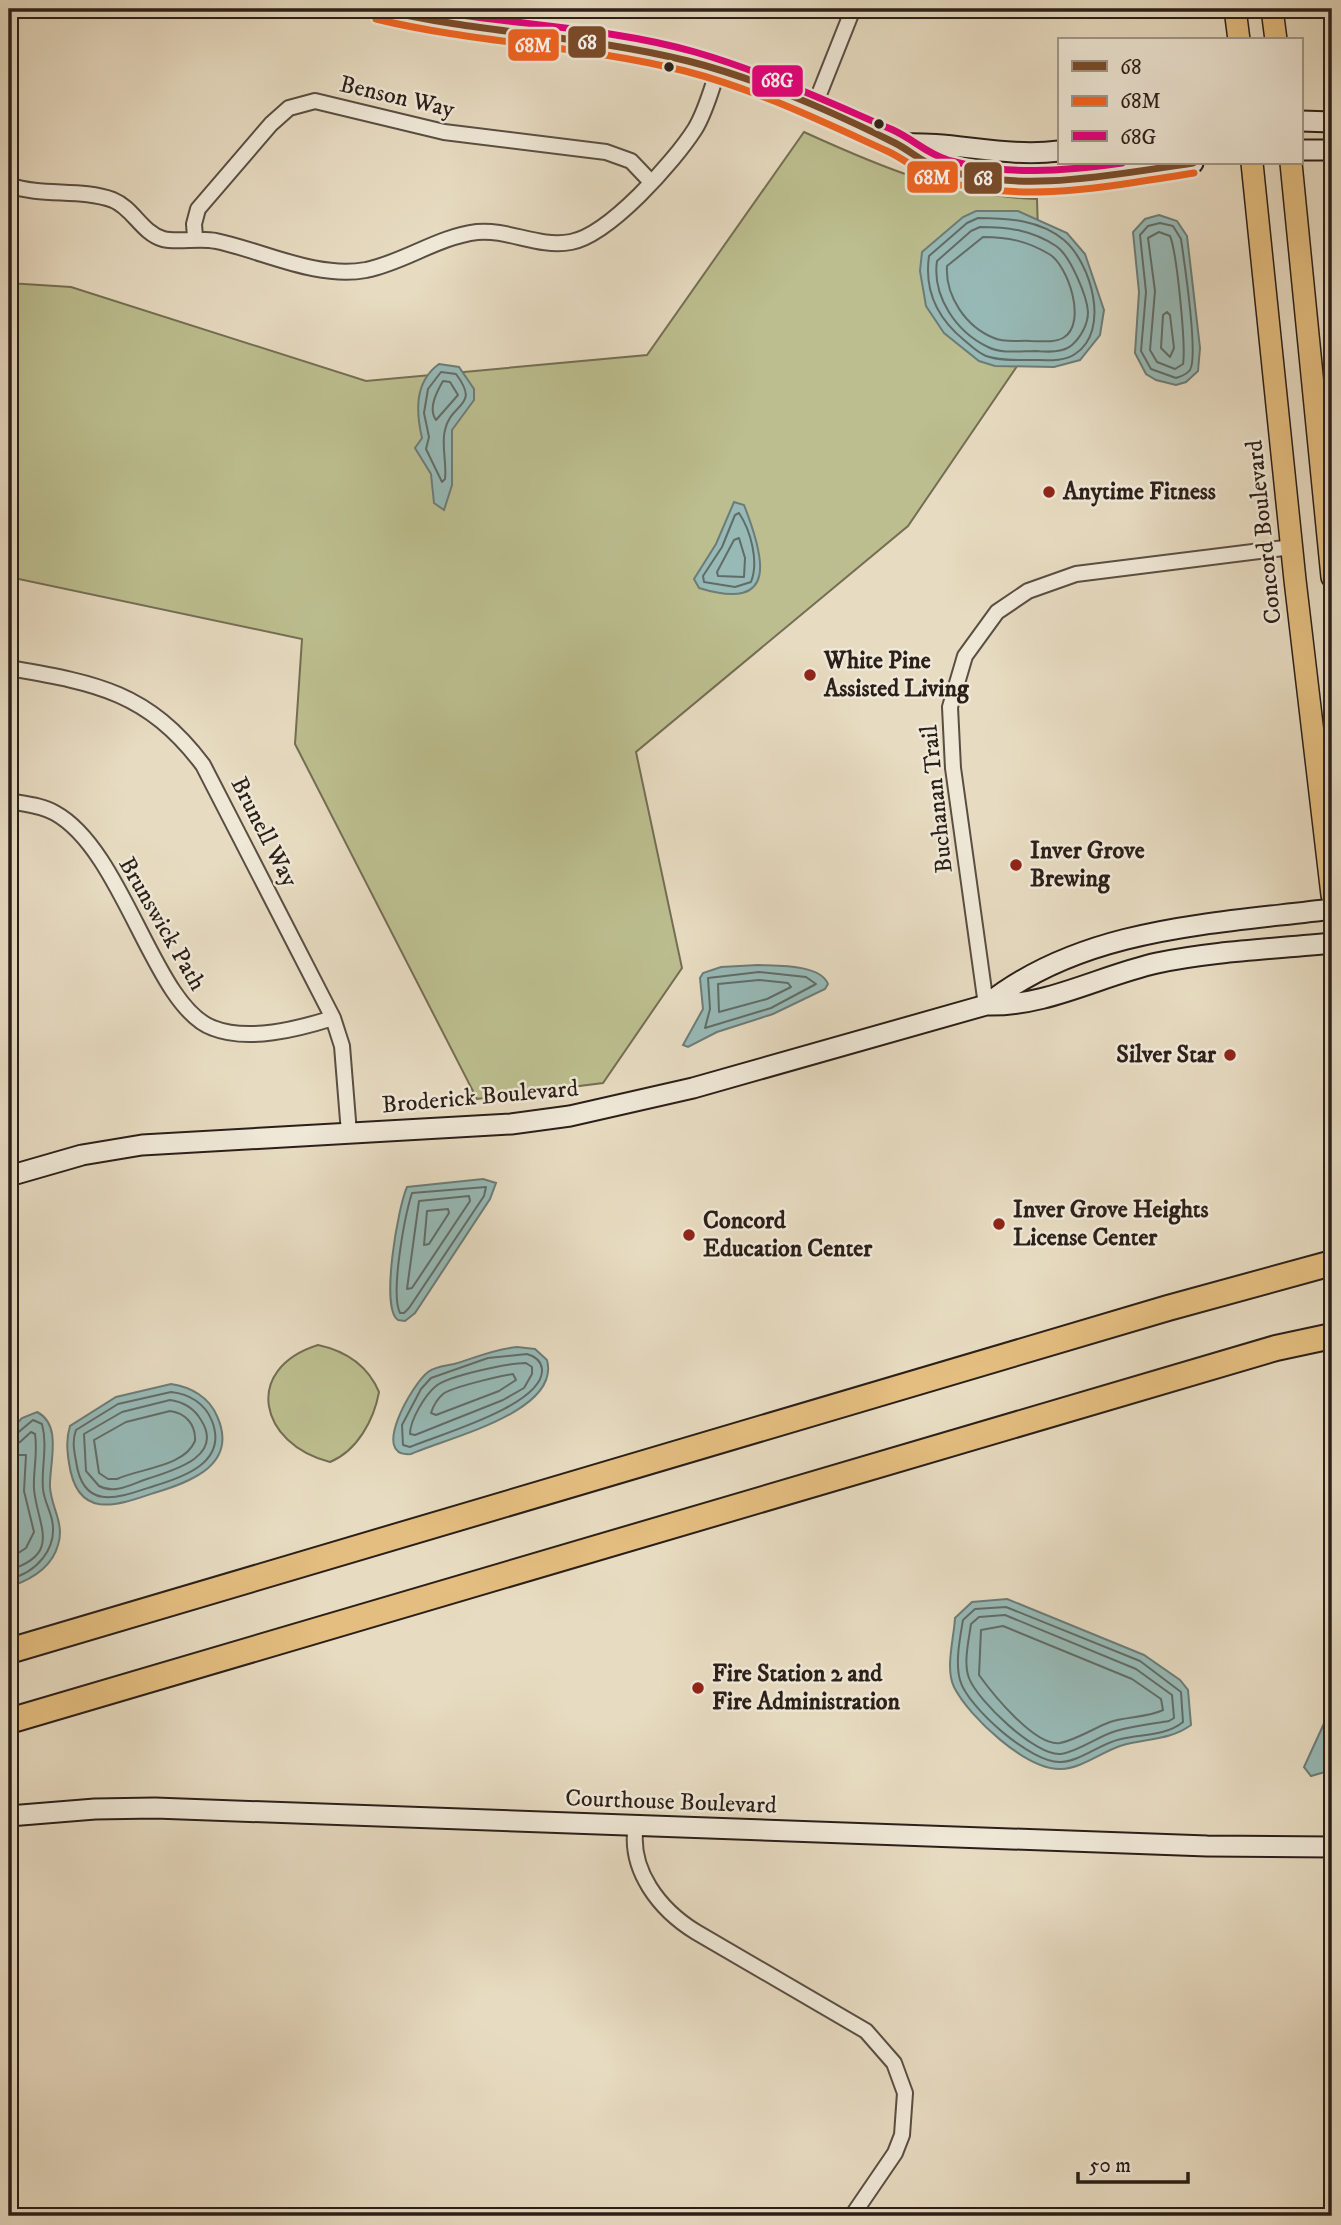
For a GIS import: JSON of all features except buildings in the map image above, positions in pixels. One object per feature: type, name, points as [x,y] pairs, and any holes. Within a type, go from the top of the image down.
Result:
[{"type":"highway","points":[[9,1651],[1115,1324],[1332,1263]]},
{"type":"highway","points":[[9,1721],[916,1452],[1276,1348],[1332,1336]]},
{"type":"main road","points":[[1235,9],[1239,38]]},
{"type":"main road","points":[[1272,9],[1276,38]]},
{"type":"main road","name":"Concord Boulevard","points":[[1252,164],[1332,895]]},
{"type":"main road","points":[[1291,164],[1332,578]]},
{"type":"street","points":[[379,9],[448,24],[621,47],[718,70],[899,144],[922,162],[941,169],[1010,181],[1056,180],[1185,164]]},
{"type":"street","points":[[814,107],[853,9]]},
{"type":"street","points":[[9,186],[116,201],[149,232],[164,240],[195,237],[317,268],[366,270],[448,237],[478,232],[503,232],[547,243],[571,242],[590,236],[651,182],[694,130],[718,70]]},
{"type":"street","name":"Benson Way","points":[[195,237],[194,225],[198,209],[271,124],[301,102],[316,100],[444,132],[606,152],[631,161],[651,182]]},
{"type":"street","points":[[1302,121],[1332,122]]},
{"type":"street","points":[[899,144],[929,144],[1001,153],[1058,151]]},
{"type":"street","points":[[1302,150],[1332,150]]},
{"type":"street","name":"Buchanan Trail","points":[[986,1005],[953,768],[950,707],[965,656],[997,612],[1028,591],[1076,574],[1292,547]]},
{"type":"street","name":"Brunell Way","points":[[9,668],[115,692],[160,719],[183,740],[214,785],[333,1018],[342,1046],[349,1132]]},
{"type":"street","name":"Brunswick Path","points":[[9,801],[47,809],[75,829],[128,905],[178,1000],[199,1021],[213,1028],[239,1033],[306,1027],[333,1018]]},
{"type":"street","name":"Broderick Boulevard","points":[[986,1005],[1013,983],[1035,971],[1137,935],[1332,909]]},
{"type":"street","name":"Broderick Boulevard","points":[[9,1176],[82,1155],[142,1145],[511,1124],[597,1111],[693,1088],[986,1005],[1010,1006],[1036,1001],[1156,963],[1332,943]]},
{"type":"street","name":"Courthouse Boulevard","points":[[9,1816],[95,1808],[155,1808],[1207,1846],[1332,1847]]},
{"type":"street","points":[[636,1825],[633,1838],[641,1871],[670,1913],[696,1932],[866,2031],[894,2063],[905,2093],[902,2135],[895,2153],[852,2216]]},
{"type":"green space","points":[[804,132],[917,178],[974,192],[1037,199],[1041,331],[908,526],[636,752],[682,968],[603,1083],[477,1099],[295,744],[302,639],[9,577],[9,283],[71,287],[366,381],[647,355]]},
{"type":"green space","points":[[318,1345],[338,1351],[355,1361],[369,1375],[379,1392],[377,1403],[363,1433],[348,1450],[330,1462],[306,1453],[287,1439],[275,1423],[269,1406],[270,1388],[278,1371],[294,1356]]},
{"type":"water","points":[[976,211],[1018,211],[1067,233],[1085,254],[1104,310],[1100,335],[1080,360],[1054,367],[995,366],[979,361],[944,333],[926,306],[920,271],[922,252],[963,217]]},
{"type":"water","points":[[1159,215],[1177,221],[1187,236],[1200,348],[1198,371],[1186,382],[1176,385],[1156,380],[1146,374],[1135,353],[1139,292],[1133,232],[1145,219]]},
{"type":"water","points":[[439,364],[459,367],[474,389],[474,400],[452,430],[452,485],[444,510],[434,503],[431,474],[415,448],[422,438],[418,408],[421,388],[431,371]]},
{"type":"water","points":[[734,502],[744,505],[751,524],[760,560],[759,575],[754,586],[743,593],[725,594],[699,588],[694,579],[716,544]]},
{"type":"water","points":[[758,965],[807,969],[823,977],[828,984],[825,989],[773,1014],[717,1032],[688,1047],[683,1045],[703,1009],[700,978],[703,973],[721,967]]},
{"type":"water","points":[[483,1179],[496,1183],[490,1199],[415,1313],[405,1321],[398,1320],[393,1312],[391,1297],[392,1256],[407,1187]]},
{"type":"water","points":[[517,1347],[535,1349],[547,1360],[547,1378],[537,1394],[520,1408],[474,1431],[411,1454],[399,1452],[394,1444],[398,1419],[413,1390],[428,1372],[437,1367]]},
{"type":"water","points":[[171,1384],[198,1394],[214,1409],[222,1433],[222,1447],[216,1459],[196,1477],[168,1489],[113,1504],[89,1501],[80,1494],[73,1481],[67,1449],[70,1426],[116,1397]]},
{"type":"water","points":[[37,1412],[45,1418],[52,1435],[50,1487],[60,1537],[55,1553],[46,1566],[34,1576],[12,1586],[9,1585],[9,1432],[22,1418]]},
{"type":"water","points":[[1007,1599],[1144,1655],[1180,1680],[1188,1690],[1191,1725],[1166,1737],[1120,1746],[1068,1768],[1047,1767],[1016,1751],[1000,1740],[972,1713],[954,1687],[950,1671],[955,1618],[972,1602]]},
{"type":"water","points":[[1332,1706],[1332,1770],[1311,1776],[1304,1767]]},
{"type":"transit line","name":"68","points":[[379,9],[456,24],[611,45],[715,68],[819,107],[895,143],[941,169],[972,176],[1003,180],[1067,180],[1186,164]]},
{"type":"transit line","name":"68G","points":[[422,9],[628,37],[695,52],[796,88],[893,130],[940,157],[970,165],[1035,170],[1113,164]]},
{"type":"transit line","name":"68M","points":[[376,19],[453,34],[608,55],[711,78],[813,117],[894,154],[937,179],[969,187],[1001,191],[1066,191],[1194,173]]},
{"type":"place","name":"Anytime Fitness","points":[[1049,492]]},
{"type":"place","name":"White Pine Assisted Living","points":[[810,675]]},
{"type":"place","name":"Inver Grove Brewing","points":[[1016,865]]},
{"type":"place","name":"Silver Star","points":[[1230,1055]]},
{"type":"place","name":"Inver Grove Heights License Center","points":[[999,1224]]},
{"type":"place","name":"Concord Education Center","points":[[689,1235]]},
{"type":"place","name":"Fire Station 2 and Fire Administration","points":[[698,1688]]}]
